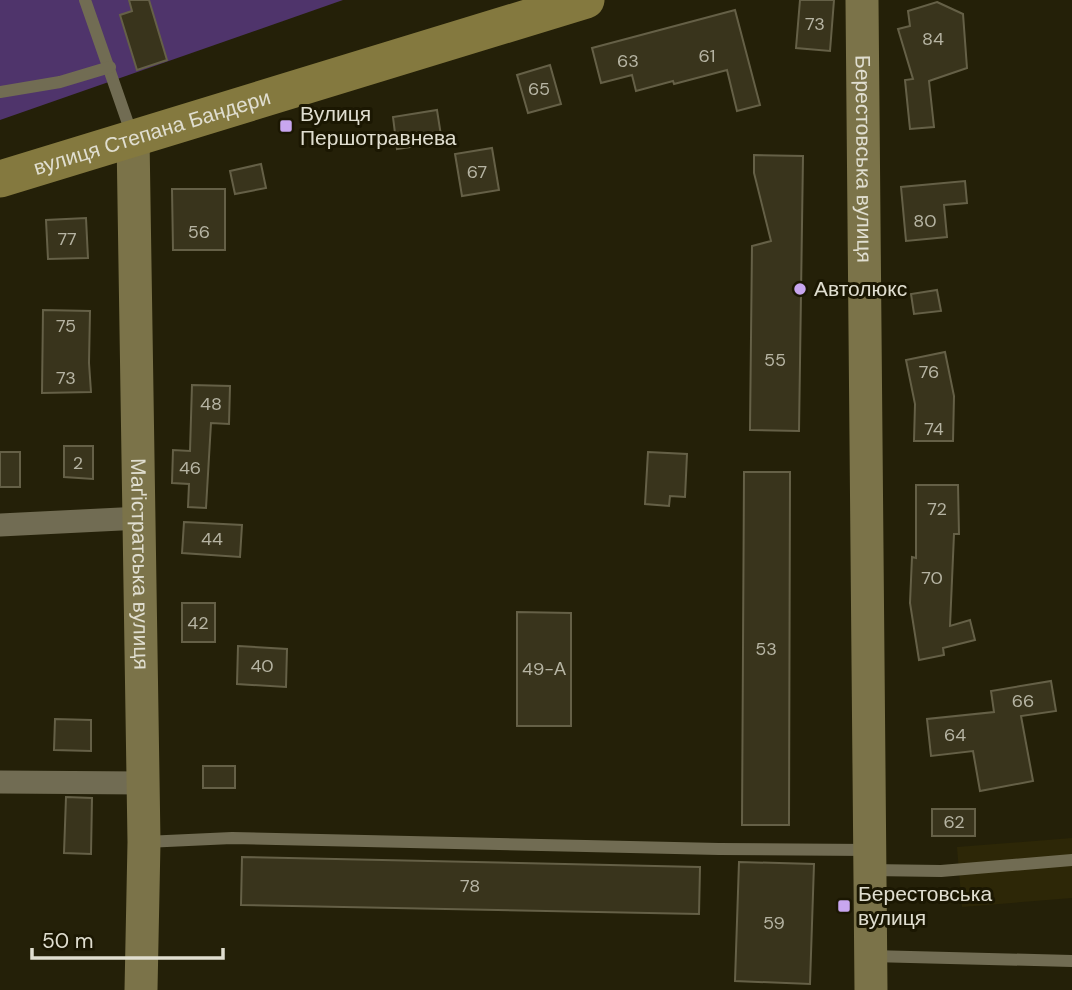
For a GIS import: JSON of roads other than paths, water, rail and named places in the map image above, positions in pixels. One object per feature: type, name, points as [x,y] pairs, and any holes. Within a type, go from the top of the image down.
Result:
[{"type":"main road","name":"вулиця Степана Бандери","points":[[0,179],[586,0]]},
{"type":"street","name":"Берестовська вулиця","points":[[862,0],[871,990]]},
{"type":"street","name":"Маґістратська вулиця","points":[[133,137],[144,783],[142,990]]},
{"type":"street","points":[[0,525],[141,518]]},
{"type":"street","points":[[0,782],[144,783]]},
{"type":"lane","points":[[85,0],[133,137]]},
{"type":"lane","points":[[0,92],[60,82],[110,68]]},
{"type":"lane","points":[[144,842],[232,838],[705,849],[869,860],[941,871],[1072,860]]},
{"type":"lane","points":[[870,956],[1072,961]]},
{"type":"place","name":"Вулиця Першотравнева","points":[[286,126]]},
{"type":"place","name":"Автолюкс","points":[[800,289]]},
{"type":"place","name":"Берестовська вулиця","points":[[844,906]]}]
